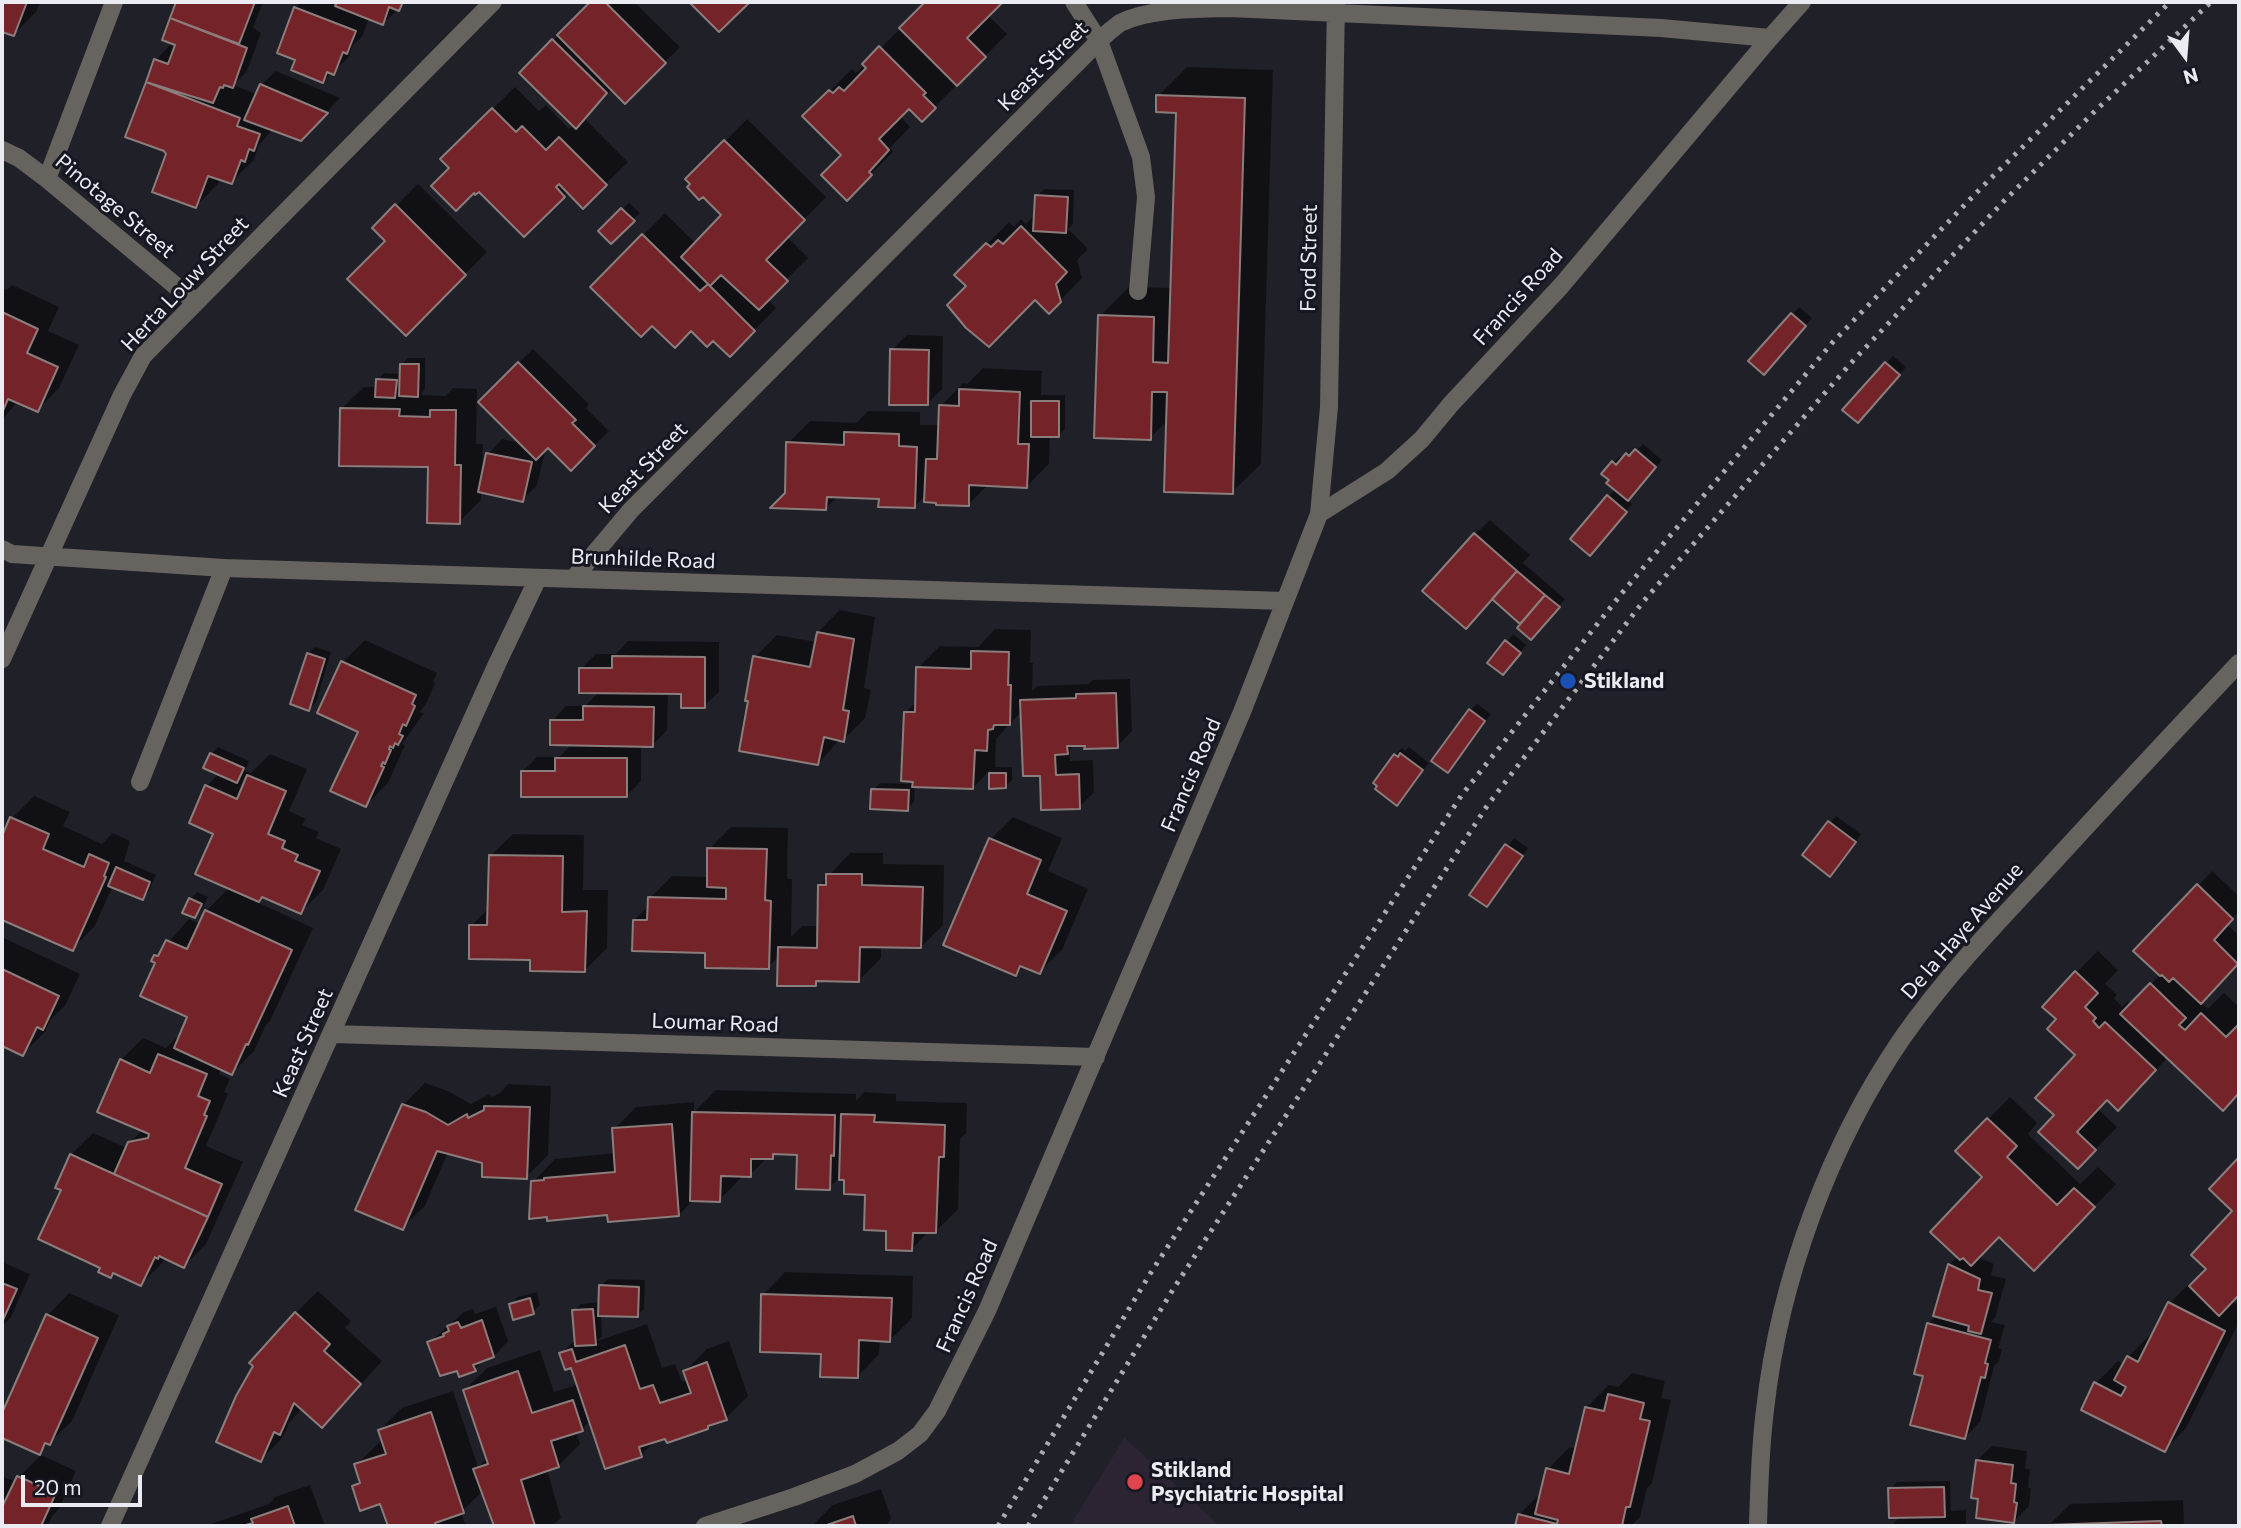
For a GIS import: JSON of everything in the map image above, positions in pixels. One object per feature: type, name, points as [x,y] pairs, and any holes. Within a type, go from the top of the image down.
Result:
[{"type":"street","points":[[47,179],[114,2]]},
{"type":"street","name":"Herta Louw Street","points":[[2,659],[122,395],[144,356],[493,2]]},
{"type":"street","points":[[1074,2],[1099,41],[1141,157],[1146,197],[1138,291]]},
{"type":"street","name":"Francis Road","points":[[705,1526],[855,1474],[898,1451],[920,1434],[937,1411],[987,1311],[1096,1057],[1242,712],[1319,514],[1387,471],[1422,439],[1561,286],[1802,2]]},
{"type":"street","name":"Keast Street","points":[[573,579],[631,510],[1120,23],[1184,9],[1336,7],[1661,28],[1770,38]]},
{"type":"street","name":"Ford Street","points":[[1319,514],[1329,407],[1336,7]]},
{"type":"street","name":"Pinotage Street","points":[[2,150],[19,158],[47,179],[195,302]]},
{"type":"street","name":"Brunhilde Road","points":[[2,549],[12,554],[224,568],[1285,601]]},
{"type":"street","points":[[140,782],[224,568]]},
{"type":"street","name":"Keast Street","points":[[110,1526],[538,578]]},
{"type":"street","name":"De la Haye Avenue","points":[[1758,1526],[1759,1473],[1765,1408],[1791,1278],[1812,1215],[1868,1096],[1902,1038],[1941,985],[2239,663]]},
{"type":"street","name":"Loumar Road","points":[[332,1034],[1096,1057]]},
{"type":"shaded area","name":"Stikland Psychiatric Hospital","points":[[1125,1438],[1220,1526],[1070,1526]]},
{"type":"building","points":[[2,2],[27,2],[14,36],[2,32]]},
{"type":"building","points":[[176,2],[255,2],[239,44],[170,18]]},
{"type":"building","points":[[337,2],[403,2],[399,11],[389,7],[383,25],[335,6]]},
{"type":"building","points":[[590,2],[605,2],[666,63],[625,104],[557,35]]},
{"type":"building","points":[[689,2],[750,2],[719,32]]},
{"type":"building","points":[[925,2],[1003,2],[967,38],[986,57],[957,86],[899,28]]},
{"type":"building","points":[[294,7],[356,31],[347,54],[343,52],[334,75],[327,72],[323,83],[291,70],[295,60],[277,53]]},
{"type":"building","points":[[170,18],[247,48],[233,88],[224,85],[223,88],[220,87],[213,103],[146,82],[154,59],[168,64],[175,45],[162,40]]},
{"type":"building","points":[[552,39],[607,93],[576,129],[519,73]]},
{"type":"building","points":[[879,46],[926,93],[923,95],[936,108],[922,122],[909,109],[879,139],[889,150],[869,172],[872,175],[847,201],[821,175],[841,155],[802,116],[829,90],[833,93],[839,87],[844,91],[866,68],[862,64]]},
{"type":"building","points":[[146,82],[240,118],[237,126],[260,134],[254,151],[249,149],[245,162],[241,160],[232,184],[208,176],[196,208],[152,192],[166,154],[125,137]]},
{"type":"building","points":[[260,84],[328,113],[301,141],[244,120]]},
{"type":"building","points":[[1156,95],[1245,98],[1233,494],[1164,492],[1167,392],[1152,392],[1151,440],[1094,438],[1098,315],[1154,317],[1153,362],[1168,363],[1176,113],[1156,112]]},
{"type":"building","points":[[492,108],[516,132],[522,126],[546,150],[559,137],[607,185],[583,209],[559,184],[556,187],[565,197],[524,237],[479,192],[475,195],[474,193],[456,211],[431,186],[449,168],[440,159]]},
{"type":"building","points":[[724,140],[805,220],[766,260],[788,281],[759,310],[721,275],[710,286],[681,257],[721,215],[703,197],[699,200],[687,187],[690,184],[685,179]]},
{"type":"building","points":[[1035,195],[1068,197],[1066,233],[1033,231]]},
{"type":"building","points":[[395,204],[466,275],[406,336],[347,279],[385,241],[372,228]]},
{"type":"building","points":[[621,208],[635,221],[611,244],[598,231]]},
{"type":"building","points":[[1021,226],[1067,272],[1056,284],[1061,302],[1049,314],[1035,300],[989,347],[966,328],[947,305],[966,286],[954,275],[986,243],[991,247],[998,240],[1003,244]]},
{"type":"building","points":[[642,234],[700,291],[708,284],[755,331],[730,357],[713,341],[707,347],[691,331],[675,348],[652,326],[641,337],[590,287]]},
{"type":"building","points":[[2,312],[38,329],[27,353],[58,367],[38,412],[8,399],[2,413]]},
{"type":"building","points":[[1791,313],[1806,326],[1764,375],[1748,361]]},
{"type":"building","points":[[890,349],[929,350],[928,405],[889,405]]},
{"type":"building","points":[[518,362],[576,420],[572,423],[595,446],[571,471],[548,448],[536,460],[478,402]]},
{"type":"building","points":[[1885,362],[1900,375],[1858,423],[1842,410]]},
{"type":"building","points":[[400,364],[419,364],[418,397],[399,396]]},
{"type":"building","points":[[376,379],[397,380],[395,398],[375,397]]},
{"type":"building","points":[[959,389],[1020,392],[1018,444],[1029,444],[1027,488],[969,485],[969,506],[924,502],[926,459],[937,459],[939,405],[959,406]]},
{"type":"building","points":[[1031,401],[1059,401],[1059,437],[1031,437]]},
{"type":"building","points":[[340,408],[400,409],[399,416],[430,417],[430,410],[456,410],[455,465],[461,465],[460,524],[427,523],[428,467],[339,466]]},
{"type":"building","points":[[844,432],[899,434],[899,446],[917,447],[915,508],[878,507],[879,499],[827,497],[826,510],[770,508],[785,493],[786,442],[844,445]]},
{"type":"building","points":[[1635,449],[1656,467],[1628,501],[1606,483],[1609,480],[1601,474],[1612,461],[1616,465],[1626,453],[1629,456]]},
{"type":"building","points":[[486,453],[532,462],[523,502],[478,492]]},
{"type":"building","points":[[1607,495],[1627,512],[1590,556],[1570,539]]},
{"type":"building","points":[[1474,533],[1517,571],[1466,629],[1422,591]]},
{"type":"building","points":[[1517,571],[1545,595],[1520,624],[1492,599]]},
{"type":"building","points":[[1545,595],[1560,607],[1531,640],[1517,628]]},
{"type":"building","points":[[817,632],[854,639],[843,710],[849,711],[844,742],[824,737],[818,765],[739,751],[753,656],[810,667]]},
{"type":"building","points":[[1505,640],[1521,653],[1503,675],[1487,663]]},
{"type":"building","points":[[971,651],[1009,652],[1010,725],[994,725],[993,729],[988,730],[987,751],[975,750],[973,789],[912,787],[913,782],[901,781],[904,712],[915,712],[916,667],[971,669]]},
{"type":"building","points":[[307,653],[325,659],[309,711],[290,704]]},
{"type":"building","points":[[612,656],[705,657],[705,708],[681,708],[681,694],[579,693],[579,668],[612,668]]},
{"type":"building","points":[[341,661],[416,695],[412,704],[415,706],[406,726],[403,724],[399,734],[403,736],[398,745],[395,743],[393,748],[390,746],[391,750],[385,764],[383,762],[381,766],[384,767],[366,807],[330,791],[358,732],[317,713]]},
{"type":"building","points":[[1116,693],[1118,748],[1084,749],[1085,746],[1067,746],[1068,754],[1055,755],[1056,775],[1079,774],[1080,809],[1041,810],[1040,776],[1023,776],[1020,700]]},
{"type":"building","points":[[583,706],[654,707],[653,747],[550,745],[550,720],[583,720]]},
{"type":"building","points":[[1469,709],[1485,721],[1448,773],[1431,761]]},
{"type":"building","points":[[210,753],[244,768],[237,783],[203,768]]},
{"type":"building","points":[[1400,753],[1423,770],[1397,806],[1375,789],[1377,786],[1373,783],[1394,754],[1398,757]]},
{"type":"building","points":[[555,758],[627,758],[627,797],[521,797],[521,771],[555,771]]},
{"type":"building","points":[[989,773],[1006,773],[1006,788],[989,789]]},
{"type":"building","points":[[247,775],[286,791],[268,834],[285,841],[282,848],[298,855],[295,861],[320,871],[301,914],[262,897],[259,902],[195,874],[213,834],[189,823],[205,785],[237,799]]},
{"type":"building","points":[[871,789],[909,790],[908,811],[870,809]]},
{"type":"building","points":[[10,817],[49,834],[43,849],[84,867],[89,854],[109,863],[104,876],[106,877],[73,951],[2,920],[2,836]]},
{"type":"building","points":[[1828,821],[1856,842],[1830,877],[1802,855]]},
{"type":"building","points":[[989,838],[1041,860],[1027,894],[1067,911],[1040,974],[1020,966],[1016,976],[943,945]]},
{"type":"building","points":[[1505,844],[1523,856],[1487,907],[1469,895]]},
{"type":"building","points":[[707,848],[767,849],[765,900],[771,901],[769,969],[705,968],[705,953],[632,951],[633,920],[647,920],[648,897],[726,899],[726,888],[707,887]]},
{"type":"building","points":[[489,855],[563,856],[562,912],[587,911],[585,972],[530,971],[530,960],[469,959],[469,925],[487,925]]},
{"type":"building","points":[[116,867],[150,882],[143,900],[108,886]]},
{"type":"building","points":[[826,874],[862,874],[862,885],[923,887],[921,948],[860,947],[859,982],[816,981],[816,986],[777,986],[778,947],[817,948],[818,885],[826,885]]},
{"type":"building","points":[[2197,884],[2233,919],[2214,940],[2238,964],[2201,1004],[2173,978],[2169,982],[2160,976],[2133,951]]},
{"type":"building","points":[[189,898],[202,904],[195,918],[182,913]]},
{"type":"building","points":[[205,910],[292,950],[232,1075],[174,1048],[187,1017],[140,996],[155,963],[151,961],[154,955],[158,956],[166,940],[187,949]]},
{"type":"building","points":[[2,969],[59,996],[43,1030],[37,1027],[23,1056],[2,1046]]},
{"type":"building","points":[[2075,971],[2098,993],[2085,1007],[2096,1018],[2093,1021],[2099,1028],[2105,1022],[2156,1070],[2118,1111],[2107,1100],[2077,1132],[2096,1150],[2078,1169],[2038,1132],[2054,1115],[2035,1098],[2075,1055],[2047,1029],[2056,1019],[2042,1007]]},
{"type":"building","points":[[2150,983],[2186,1018],[2179,1025],[2185,1030],[2201,1013],[2226,1037],[2239,1024],[2239,1093],[2223,1111],[2120,1014]]},
{"type":"building","points":[[158,1054],[207,1074],[198,1096],[210,1101],[204,1115],[207,1116],[185,1168],[222,1184],[208,1217],[114,1174],[128,1142],[148,1138],[149,1134],[97,1112],[120,1059],[150,1073]]},
{"type":"building","points":[[402,1104],[426,1112],[448,1125],[467,1114],[468,1118],[484,1110],[484,1106],[530,1107],[527,1179],[482,1177],[482,1163],[437,1151],[403,1230],[355,1210]]},
{"type":"building","points":[[692,1112],[835,1115],[830,1190],[796,1189],[797,1155],[773,1154],[773,1159],[751,1159],[751,1177],[721,1176],[720,1202],[690,1201]]},
{"type":"building","points":[[841,1114],[875,1115],[874,1122],[945,1125],[944,1157],[939,1157],[936,1233],[913,1233],[912,1251],[886,1250],[886,1231],[864,1230],[865,1195],[844,1194],[844,1180],[839,1180]]},
{"type":"building","points":[[1987,1118],[2017,1146],[2007,1157],[2057,1205],[2074,1188],[2095,1207],[2034,1271],[1999,1237],[1971,1266],[1963,1258],[1960,1260],[1930,1232],[1982,1177],[1955,1151]]},
{"type":"building","points":[[672,1124],[679,1216],[608,1222],[607,1215],[547,1221],[547,1217],[529,1219],[531,1181],[615,1172],[612,1128]]},
{"type":"building","points":[[70,1154],[208,1217],[184,1268],[159,1256],[158,1259],[155,1257],[141,1286],[113,1273],[111,1278],[98,1272],[100,1268],[38,1239],[61,1190],[55,1188]]},
{"type":"building","points":[[2239,1157],[2239,1295],[2219,1316],[2189,1286],[2206,1269],[2191,1255],[2232,1211],[2209,1189]]},
{"type":"building","points":[[1948,1264],[1980,1279],[1978,1290],[1992,1293],[1981,1334],[1968,1331],[1969,1326],[1933,1316]]},
{"type":"building","points":[[2,1283],[17,1289],[2,1322]]},
{"type":"building","points":[[599,1285],[639,1287],[638,1317],[598,1316]]},
{"type":"building","points":[[761,1294],[892,1298],[890,1342],[859,1340],[858,1378],[820,1377],[821,1354],[760,1352]]},
{"type":"building","points":[[530,1298],[534,1314],[513,1320],[509,1304]]},
{"type":"building","points":[[2168,1302],[2225,1331],[2165,1452],[2081,1410],[2094,1382],[2121,1396],[2126,1387],[2114,1380],[2127,1356],[2138,1362]]},
{"type":"building","points":[[593,1309],[596,1345],[575,1346],[572,1310]]},
{"type":"building","points":[[295,1312],[330,1344],[324,1351],[361,1384],[322,1428],[294,1403],[280,1435],[274,1432],[261,1462],[216,1442],[236,1396],[253,1366],[249,1363]]},
{"type":"building","points":[[46,1314],[98,1338],[50,1445],[45,1443],[40,1455],[2,1438],[2,1413]]},
{"type":"building","points":[[482,1320],[494,1357],[473,1365],[476,1371],[459,1377],[457,1371],[440,1376],[427,1342],[444,1336],[443,1334],[449,1331],[447,1326],[458,1322],[461,1328]]},
{"type":"building","points":[[1927,1323],[1991,1340],[1985,1363],[1988,1364],[1985,1378],[1981,1377],[1965,1439],[1910,1425],[1923,1376],[1914,1374]]},
{"type":"building","points":[[625,1345],[640,1389],[653,1385],[660,1403],[691,1393],[683,1371],[707,1362],[727,1420],[667,1443],[665,1439],[639,1447],[642,1457],[605,1469],[571,1368],[565,1370],[559,1353],[572,1349],[576,1362]]},
{"type":"building","points":[[518,1371],[532,1413],[573,1400],[583,1431],[551,1441],[559,1467],[521,1480],[535,1526],[494,1526],[473,1469],[488,1464],[463,1390]]},
{"type":"building","points":[[1608,1394],[1644,1403],[1640,1419],[1650,1421],[1630,1507],[1626,1507],[1622,1526],[1515,1526],[1518,1514],[1557,1524],[1558,1520],[1535,1514],[1546,1468],[1569,1474],[1585,1407],[1604,1411]]},
{"type":"building","points":[[431,1412],[464,1513],[435,1523],[436,1526],[388,1526],[380,1504],[360,1511],[352,1486],[360,1483],[354,1464],[386,1454],[378,1430]]},
{"type":"building","points":[[1976,1460],[2013,1465],[2011,1483],[2016,1484],[2014,1502],[2017,1503],[2014,1523],[1976,1518],[1978,1499],[1971,1498]]},
{"type":"building","points":[[17,1476],[56,1493],[41,1526],[2,1526],[2,1507]]},
{"type":"building","points":[[1944,1487],[1945,1517],[1889,1518],[1888,1488]]},
{"type":"building","points":[[288,1506],[295,1526],[242,1526],[253,1523],[251,1519]]},
{"type":"building","points":[[853,1516],[856,1526],[824,1526]]},
{"type":"building","points":[[2161,1521],[2162,1526],[2046,1526],[2046,1525]]},
{"type":"railway","points":[[998,1526],[1150,1274],[1461,796],[1622,593],[1832,343],[1980,189],[2170,2]]},
{"type":"railway","points":[[1028,1526],[1174,1288],[1487,806],[1642,603],[1851,363],[2003,202],[2211,2]]},
{"type":"place","name":"Stikland","points":[[1568,681]]},
{"type":"place","name":"Stikland Psychiatric Hospital","points":[[1135,1482]]}]
